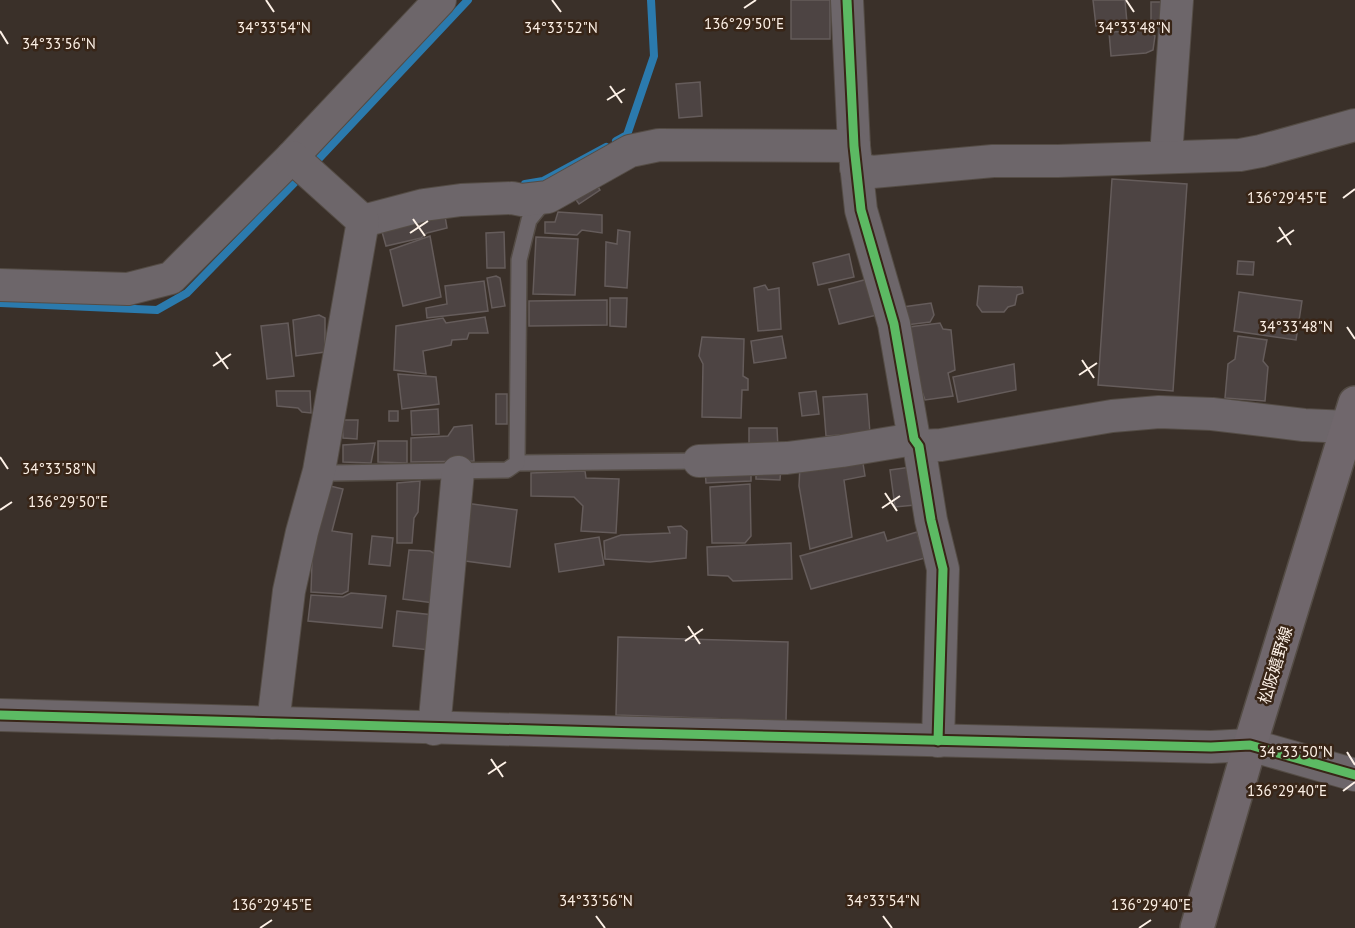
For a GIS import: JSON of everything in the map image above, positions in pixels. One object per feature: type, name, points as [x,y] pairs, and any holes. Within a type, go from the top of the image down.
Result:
[{"type":"main road","name":"松阪嬉野線","points":[[1197,928],[1250,745],[1352,415]]},
{"type":"street","points":[[0,285],[128,289],[171,278],[304,168],[440,0]]},
{"type":"street","points":[[847,0],[855,157],[861,210],[894,324],[931,520],[944,569],[938,741]]},
{"type":"street","points":[[1166,156],[1177,0]]},
{"type":"street","points":[[363,221],[424,206],[461,200],[512,198],[522,200],[548,197],[630,151],[659,145],[855,157],[872,172],[993,161],[1058,161],[1251,153],[1355,125]]},
{"type":"street","points":[[304,168],[363,221]]},
{"type":"street","points":[[273,723],[289,591],[319,471],[363,221]]},
{"type":"street","points":[[699,461],[787,458],[916,443],[941,445],[1112,416],[1159,412],[1212,414],[1304,425],[1352,415]]},
{"type":"street","points":[[434,729],[458,472]]},
{"type":"street","points":[[0,715],[434,729],[1211,747],[1250,745],[1355,775]]},
{"type":"lane","points":[[517,463],[519,260],[529,220],[548,197]]},
{"type":"lane","points":[[319,471],[334,473],[458,472],[507,470],[517,463],[699,461]]},
{"type":"building","points":[[791,0],[830,0],[830,39],[791,39]]},
{"type":"building","points":[[1093,0],[1125,0],[1127,23],[1096,26]]},
{"type":"building","points":[[1151,2],[1162,2],[1163,27],[1151,28]]},
{"type":"building","points":[[1145,31],[1155,36],[1153,50],[1146,53],[1111,56],[1109,32]]},
{"type":"building","points":[[700,82],[702,116],[679,118],[676,84]]},
{"type":"building","points":[[1112,179],[1187,184],[1173,391],[1098,385]]},
{"type":"building","points":[[595,182],[600,190],[579,204],[574,197]]},
{"type":"building","points":[[558,212],[602,215],[602,233],[582,230],[577,235],[545,233],[545,222],[555,222]]},
{"type":"building","points":[[445,216],[447,228],[427,233],[421,238],[386,246],[381,228]]},
{"type":"building","points":[[618,230],[630,232],[627,288],[605,286],[606,242],[617,244]]},
{"type":"building","points":[[504,232],[505,268],[487,268],[486,233]]},
{"type":"building","points":[[430,236],[441,297],[403,306],[390,250]]},
{"type":"building","points":[[536,237],[578,239],[575,295],[533,294]]},
{"type":"building","points":[[849,254],[854,277],[818,285],[813,263]]},
{"type":"building","points":[[1238,261],[1254,262],[1253,275],[1237,274]]},
{"type":"building","points":[[496,276],[500,278],[505,306],[492,308],[487,278]]},
{"type":"building","points":[[868,279],[877,315],[839,324],[829,289]]},
{"type":"building","points":[[484,281],[488,311],[427,318],[426,308],[447,304],[445,286]]},
{"type":"building","points":[[765,285],[768,290],[779,288],[781,329],[758,331],[754,288]]},
{"type":"building","points":[[979,286],[1022,287],[1023,293],[1017,295],[1015,305],[1008,307],[1004,312],[982,312],[977,305]]},
{"type":"building","points":[[1239,292],[1302,301],[1296,340],[1234,331]]},
{"type":"building","points":[[610,298],[627,298],[626,327],[610,326]]},
{"type":"building","points":[[607,300],[607,325],[529,326],[529,301]]},
{"type":"building","points":[[931,303],[934,315],[930,322],[906,325],[903,307]]},
{"type":"building","points":[[319,315],[325,318],[325,352],[296,356],[293,320]]},
{"type":"building","points":[[485,317],[488,333],[469,333],[467,339],[452,340],[451,345],[423,351],[426,374],[394,370],[396,326],[443,318],[446,323]]},
{"type":"building","points":[[288,323],[294,376],[267,379],[261,326]]},
{"type":"building","points":[[940,323],[943,329],[951,330],[955,370],[948,373],[953,396],[925,400],[916,375],[909,327]]},
{"type":"building","points":[[782,336],[786,358],[754,363],[751,341]]},
{"type":"building","points":[[1238,336],[1267,340],[1263,361],[1268,367],[1265,401],[1225,398],[1228,364],[1235,359]]},
{"type":"building","points":[[702,337],[744,339],[743,376],[748,379],[748,390],[742,390],[741,418],[702,417],[703,364],[699,356]]},
{"type":"building","points":[[1014,364],[1016,390],[958,402],[953,377]]},
{"type":"building","points":[[398,374],[436,377],[439,404],[402,409]]},
{"type":"building","points":[[276,391],[310,391],[311,413],[302,412],[298,408],[277,406]]},
{"type":"building","points":[[816,391],[819,414],[802,416],[799,393]]},
{"type":"building","points":[[496,394],[507,394],[507,424],[496,424]]},
{"type":"building","points":[[867,394],[870,433],[826,436],[823,397]]},
{"type":"building","points":[[438,409],[439,434],[412,435],[411,411]]},
{"type":"building","points":[[389,411],[398,411],[398,421],[389,421]]},
{"type":"building","points":[[342,420],[358,420],[357,439],[343,438]]},
{"type":"building","points":[[472,425],[474,461],[411,462],[411,438],[448,436],[454,427]]},
{"type":"building","points":[[749,428],[777,428],[778,448],[749,448]]},
{"type":"building","points":[[378,441],[407,441],[407,463],[378,462]]},
{"type":"building","points":[[375,443],[371,463],[343,462],[343,445]]},
{"type":"building","points":[[862,457],[865,476],[844,480],[852,537],[810,549],[799,486],[800,465]]},
{"type":"building","points":[[756,466],[781,467],[780,480],[756,479]]},
{"type":"building","points":[[751,467],[751,481],[706,483],[705,469]]},
{"type":"building","points":[[911,467],[915,505],[895,507],[890,470]]},
{"type":"building","points":[[585,471],[586,478],[619,479],[616,533],[581,531],[583,506],[574,497],[531,496],[531,473]]},
{"type":"building","points":[[420,481],[418,512],[414,518],[412,543],[397,543],[397,483]]},
{"type":"building","points":[[750,484],[751,536],[745,543],[712,543],[710,487]]},
{"type":"building","points":[[326,485],[343,489],[332,531],[352,534],[348,591],[342,594],[311,592],[313,531]]},
{"type":"building","points":[[465,503],[517,510],[510,567],[458,560]]},
{"type":"building","points":[[681,526],[687,531],[686,558],[650,562],[605,559],[604,541],[621,535],[670,533],[668,527]]},
{"type":"building","points":[[884,532],[887,541],[917,532],[925,558],[811,589],[800,556]]},
{"type":"building","points":[[372,536],[393,538],[390,566],[369,564]]},
{"type":"building","points":[[599,537],[604,565],[559,572],[555,544]]},
{"type":"building","points":[[791,543],[792,579],[733,581],[728,576],[708,575],[707,547]]},
{"type":"building","points":[[409,550],[430,551],[441,557],[434,603],[403,599]]},
{"type":"building","points":[[351,593],[386,596],[382,628],[308,621],[311,595],[343,597]]},
{"type":"building","points":[[397,611],[434,615],[430,650],[393,646]]},
{"type":"building","points":[[618,637],[788,642],[786,721],[616,715]]},
{"type":"waterway","points":[[311,167],[468,0]]},
{"type":"waterway","points":[[616,141],[627,135],[654,56],[651,0]]},
{"type":"waterway","points":[[525,184],[543,181],[606,147]]},
{"type":"waterway","points":[[0,303],[157,310],[187,293],[302,175]]},
{"type":"cycle path","points":[[847,0],[854,146],[861,210],[894,324],[914,439],[919,446],[931,520],[943,569],[938,741]]},
{"type":"cycle path","points":[[0,715],[1060,744],[1211,747],[1250,745],[1355,775]]}]
